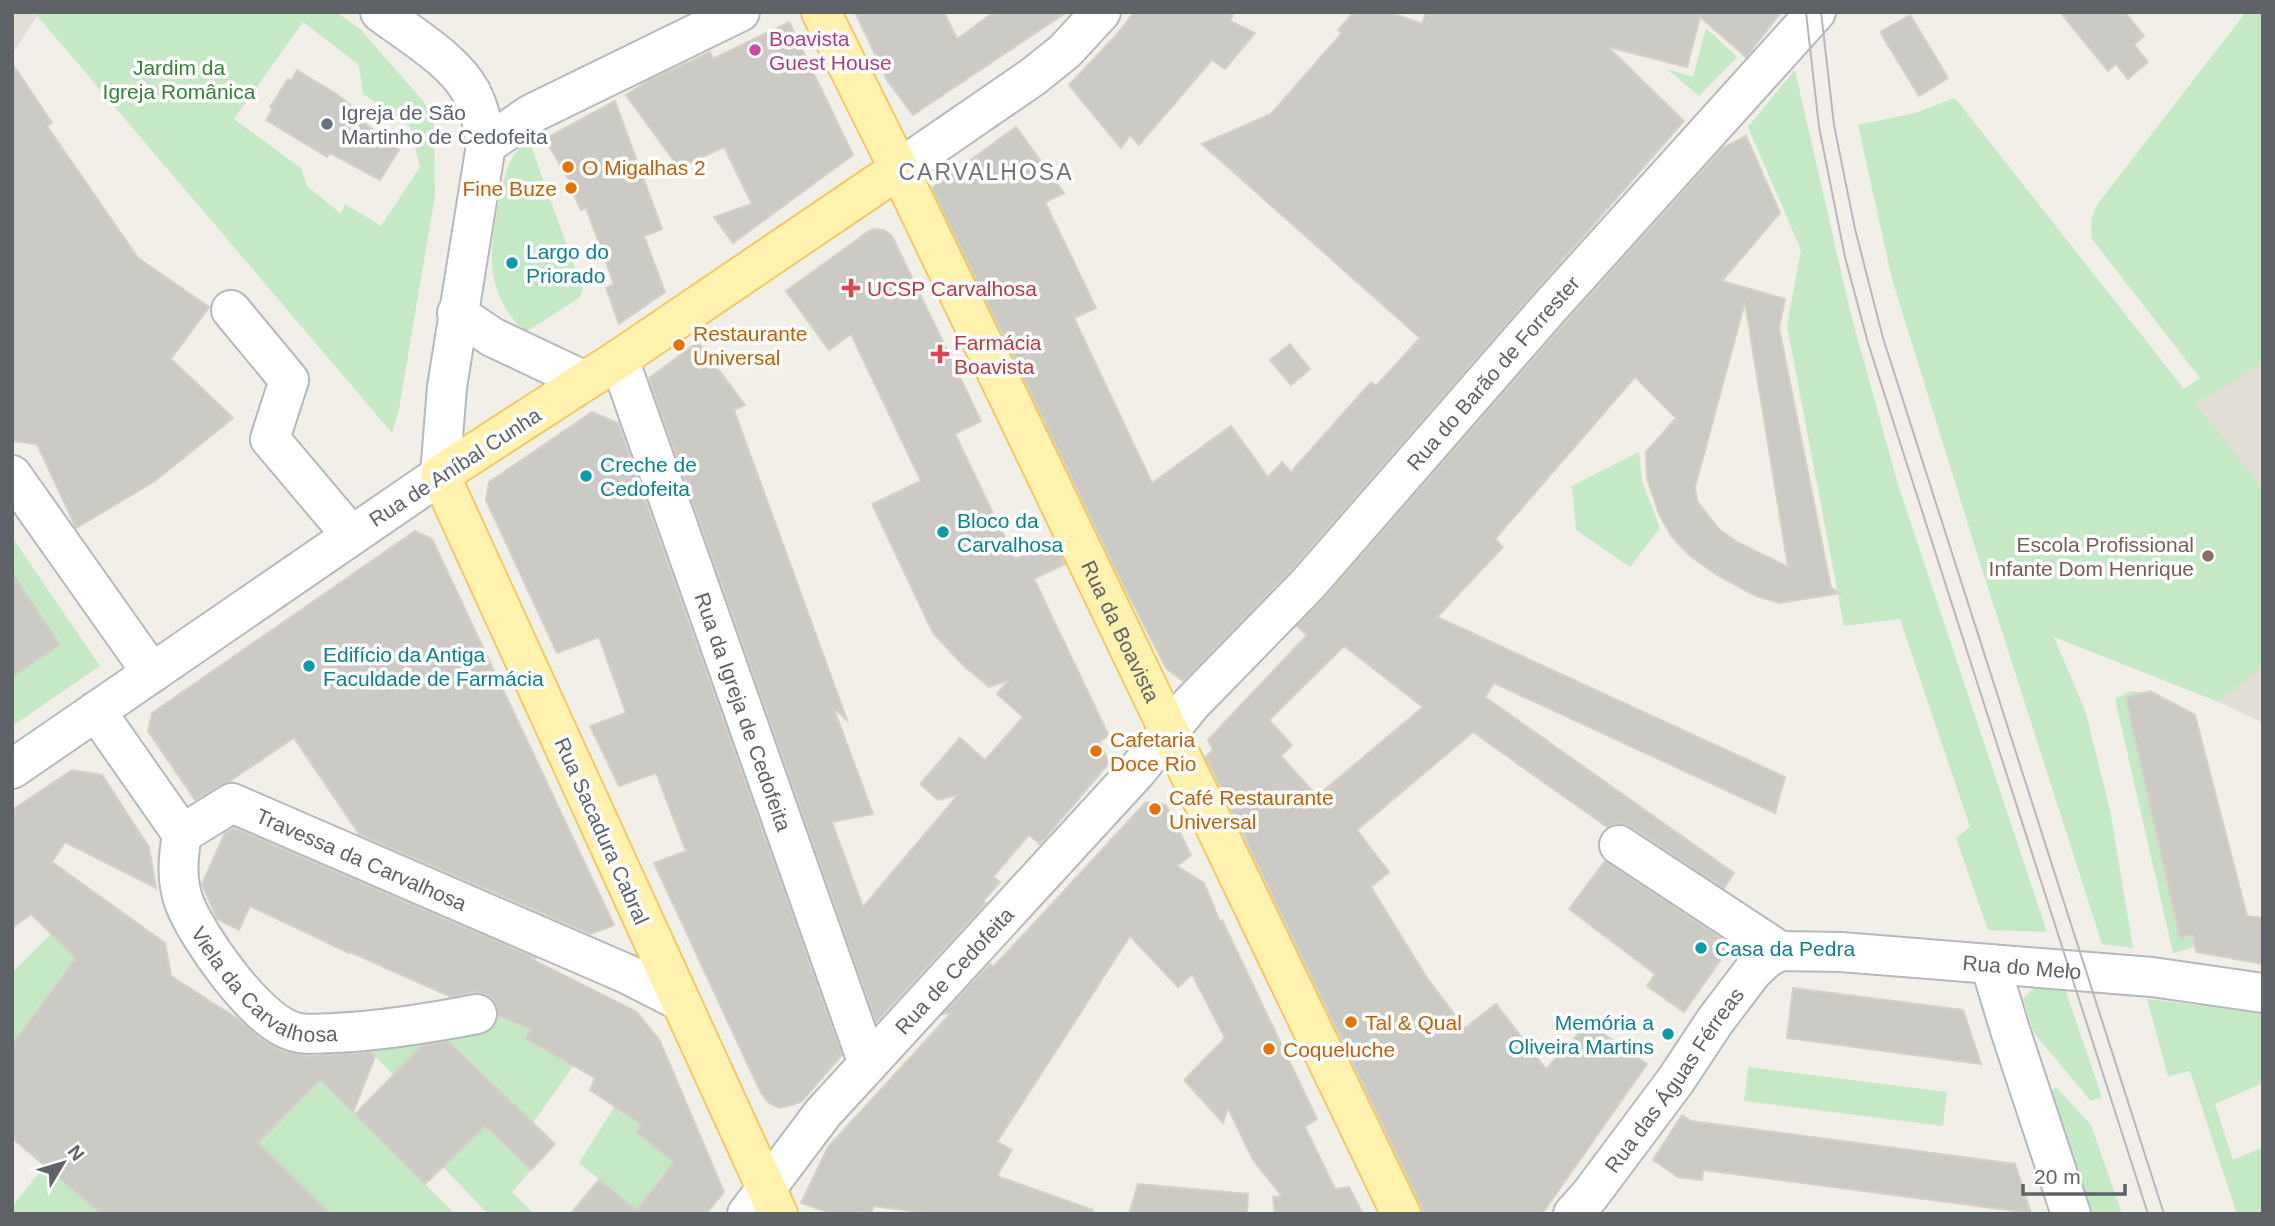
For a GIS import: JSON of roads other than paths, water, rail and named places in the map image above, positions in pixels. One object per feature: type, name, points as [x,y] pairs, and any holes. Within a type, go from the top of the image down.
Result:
[{"type":"main road","name":"Rua da Boavista","points":[[821,12],[1401,1214]]},
{"type":"main road","name":"Rua de Aníbal Cunha","points":[[440,475],[619,359],[899,169]]},
{"type":"main road","name":"Rua Sacadura Cabral","points":[[440,475],[680,1001],[763,1205]]},
{"type":"street","points":[[380,12],[461,77],[481,115],[486,145],[457,313],[447,387],[440,475]]},
{"type":"street","points":[[486,145],[531,114],[740,12]]},
{"type":"street","points":[[899,169],[1034,76],[1065,51],[1101,12]]},
{"type":"street","name":"Rua do Barão de Forrester","points":[[1169,732],[1191,704],[1308,583],[1576,278],[1816,12]]},
{"type":"street","points":[[231,310],[289,380],[270,439],[351,535]]},
{"type":"street","points":[[457,313],[492,337],[586,381]]},
{"type":"street","name":"Rua da Igreja de Cedofeita","points":[[619,359],[867,1064]]},
{"type":"street","points":[[12,475],[152,673]]},
{"type":"street","name":"Rua de Aníbal Cunha","points":[[12,769],[440,475]]},
{"type":"street","points":[[96,711],[182,834]]},
{"type":"street","name":"Rua de Cedofeita","points":[[763,1205],[823,1113],[1136,772],[1169,732]]},
{"type":"street","name":"Travessa da Carvalhosa","points":[[182,834],[232,803],[627,974],[680,1001]]},
{"type":"street","name":"Viela da Carvalhosa","points":[[182,834],[177,865],[184,902],[219,964],[242,991],[278,1024],[306,1034],[350,1032],[477,1014]]},
{"type":"street","points":[[1619,845],[1780,951]]},
{"type":"street","name":"Rua do Melo","points":[[1780,951],[1841,951],[2152,977],[2263,993]]},
{"type":"street","name":"Rua das Águas Férreas","points":[[1573,1214],[1598,1185],[1754,971],[1767,958],[1780,951]]},
{"type":"street","points":[[1990,964],[2071,1214]]},
{"type":"tram line","points":[[1806,12],[1819,127],[1845,257],[1868,343],[2148,1214]]},
{"type":"tram line","points":[[1821,12],[1834,125],[1855,229],[1883,338],[2164,1214]]},
{"type":"place","name":"Boavista Guest House","points":[[755,50]]},
{"type":"place","name":"Igreja de São Martinho de Cedofeita","points":[[327,124]]},
{"type":"place","name":"O Migalhas 2","points":[[568,167]]},
{"type":"place","name":"Fine Buze","points":[[571,188]]},
{"type":"place","name":"Largo do Priorado","points":[[512,263]]},
{"type":"place","name":"UCSP Carvalhosa","points":[[851,288]]},
{"type":"place","name":"Restaurante Universal","points":[[679,345]]},
{"type":"place","name":"Farmácia Boavista","points":[[940,354]]},
{"type":"place","name":"Creche de Cedofeita","points":[[586,476]]},
{"type":"place","name":"Bloco da Carvalhosa","points":[[943,532]]},
{"type":"place","name":"Escola Profissional Infante Dom Henrique","points":[[2208,556]]},
{"type":"place","name":"Edifício da Antiga Faculdade de Farmácia","points":[[309,666]]},
{"type":"place","name":"Cafetaria Doce Rio","points":[[1096,751]]},
{"type":"place","name":"Café Restaurante Universal","points":[[1155,809]]},
{"type":"place","name":"Casa da Pedra","points":[[1701,948]]},
{"type":"place","name":"Tal & Qual","points":[[1351,1022]]},
{"type":"place","name":"Memória a Oliveira Martins","points":[[1668,1034]]},
{"type":"place","name":"Coqueluche","points":[[1269,1049]]},
{"type":"district","name":"CARVALHOSA","points":[[986,172]]},
{"type":"park label","name":"Jardim da Igreja Românica","points":[[179,79]]}]
